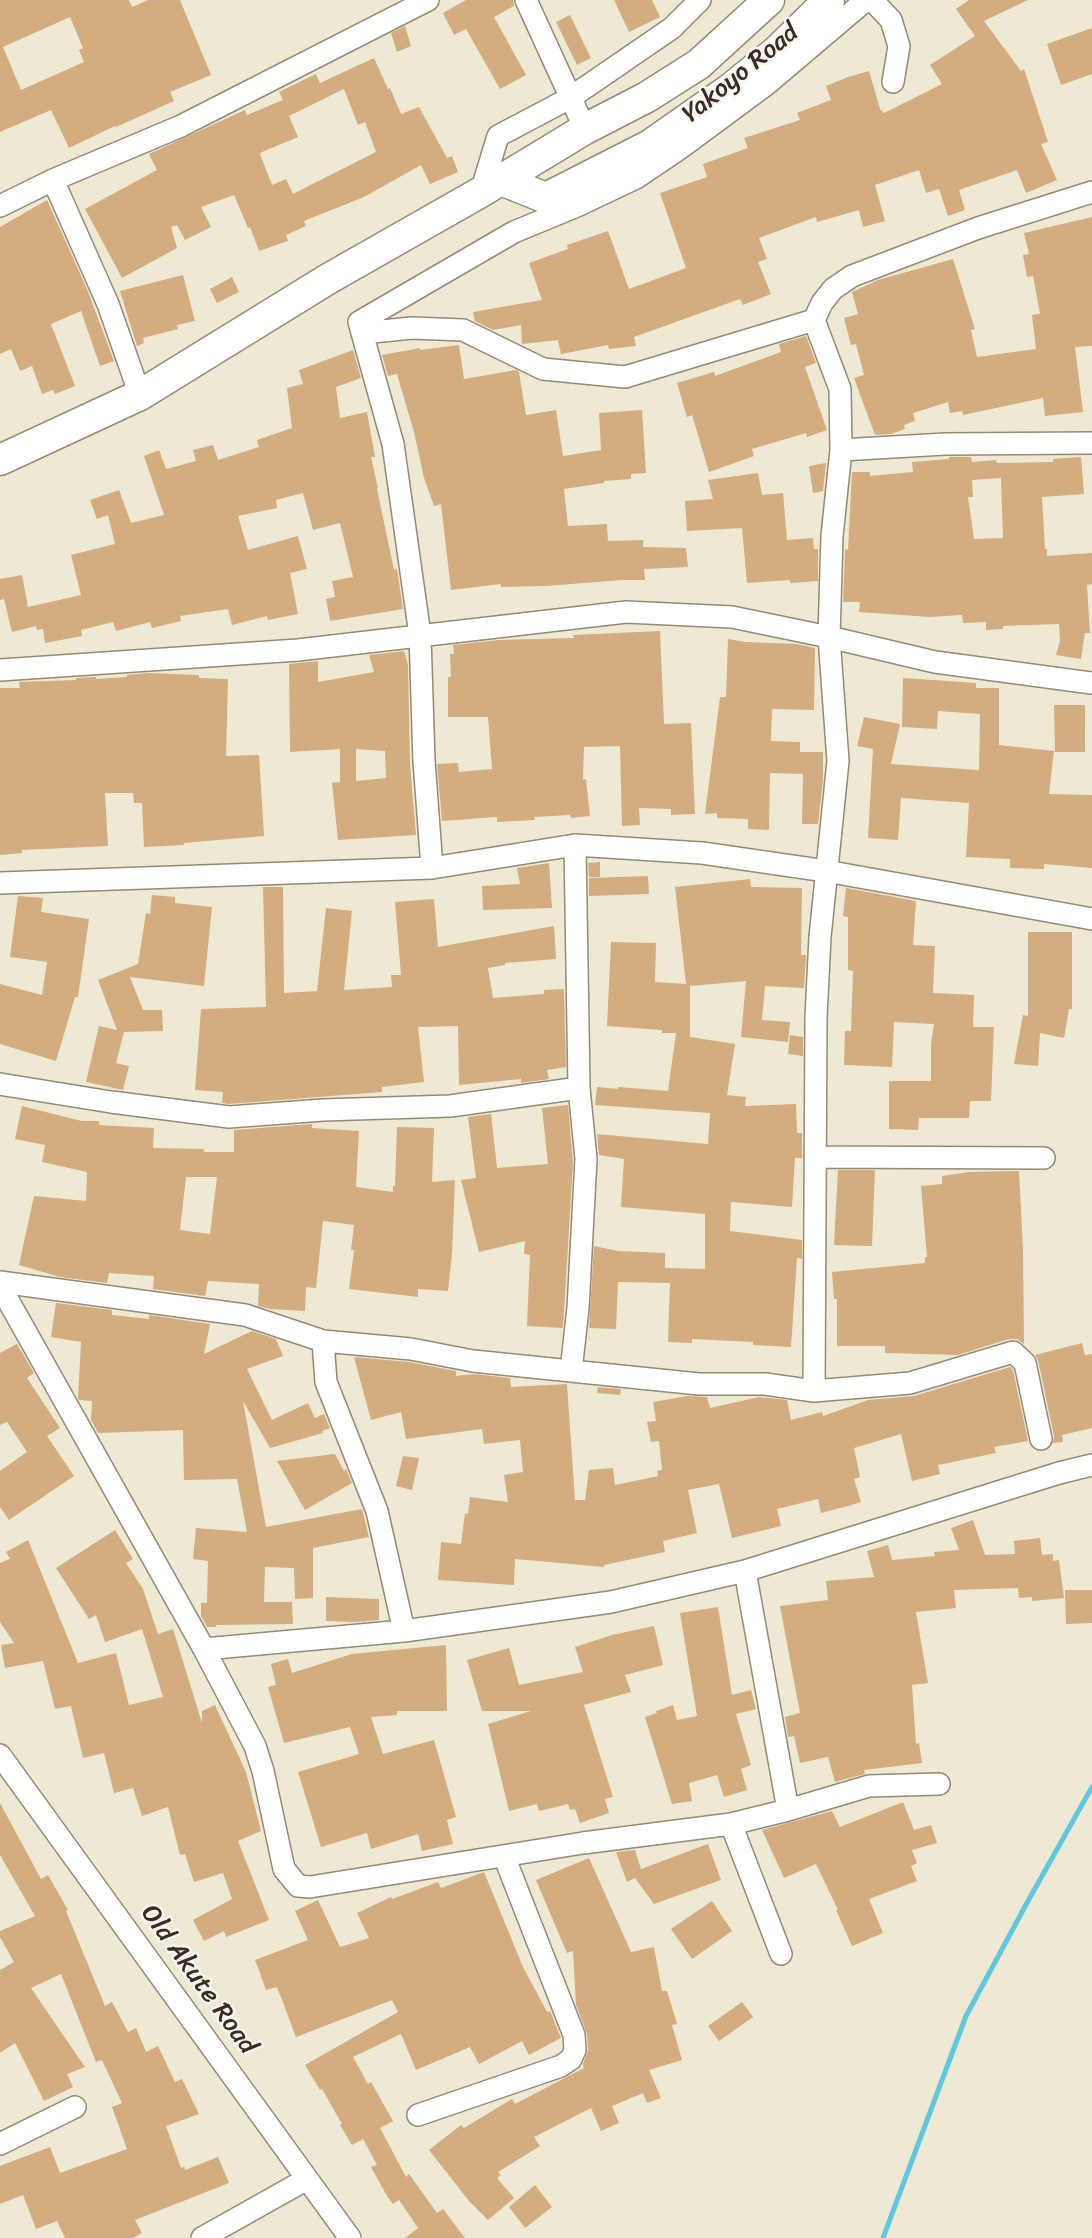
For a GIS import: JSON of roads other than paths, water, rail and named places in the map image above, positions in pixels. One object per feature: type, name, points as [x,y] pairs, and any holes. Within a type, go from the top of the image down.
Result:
[{"type":"main road","name":"Yakoyo Road","points":[[491,186],[546,198],[650,145],[730,89],[777,51],[829,0]]},
{"type":"main road","points":[[0,460],[141,395],[328,279],[585,129],[646,97],[699,64],[759,9]]},
{"type":"street","points":[[0,206],[53,180],[181,126],[428,0]]},
{"type":"street","points":[[526,0],[585,129]]},
{"type":"street","points":[[491,186],[498,136],[570,98],[672,28],[700,0]]},
{"type":"street","points":[[432,868],[424,761],[420,635],[393,444],[359,322],[514,232],[636,178],[767,84],[866,0]]},
{"type":"street","points":[[872,0],[891,20],[899,46],[893,82]]},
{"type":"street","points":[[53,180],[108,304],[141,395]]},
{"type":"street","points":[[814,1391],[816,1017],[820,937],[838,761],[829,637],[832,536],[841,450],[840,389],[814,320],[833,289],[852,276],[978,228],[1092,192]]},
{"type":"street","points":[[362,333],[412,328],[463,330],[543,369],[625,377],[814,320]]},
{"type":"street","points":[[841,450],[945,444],[1092,443]]},
{"type":"street","points":[[0,670],[298,650],[626,612],[732,617],[935,662],[1092,683]]},
{"type":"street","points":[[571,1371],[578,1308],[586,1159],[579,1088],[575,845]]},
{"type":"street","points":[[0,883],[432,868],[575,845],[702,853],[826,871],[1092,919]]},
{"type":"street","points":[[0,1084],[229,1117],[323,1110],[450,1106],[579,1088]]},
{"type":"street","points":[[816,1157],[1044,1158]]},
{"type":"street","points":[[0,1284],[245,1315],[323,1341],[411,1349],[473,1361],[699,1384],[765,1384],[814,1391],[910,1383],[1013,1352],[1025,1363],[1041,1439]]},
{"type":"street","points":[[0,1284],[204,1649],[255,1746],[284,1869],[298,1885],[310,1887],[583,1843],[731,1824],[788,1811],[869,1786],[939,1784]]},
{"type":"street","points":[[323,1341],[326,1382],[377,1511],[404,1631]]},
{"type":"street","points":[[204,1649],[404,1631],[611,1602],[745,1571],[1092,1465]]},
{"type":"street","points":[[745,1571],[788,1811]]},
{"type":"street","name":"Old Akute Road","points":[[0,1755],[350,2238]]},
{"type":"street","points":[[731,1824],[781,1955]]},
{"type":"street","points":[[418,2115],[561,2066],[571,2059],[575,2050],[574,2035],[504,1856]]},
{"type":"street","points":[[0,2144],[75,2107]]},
{"type":"street","points":[[202,2238],[307,2179]]},
{"type":"waterway","points":[[883,2238],[966,2016],[1092,1787]]}]
